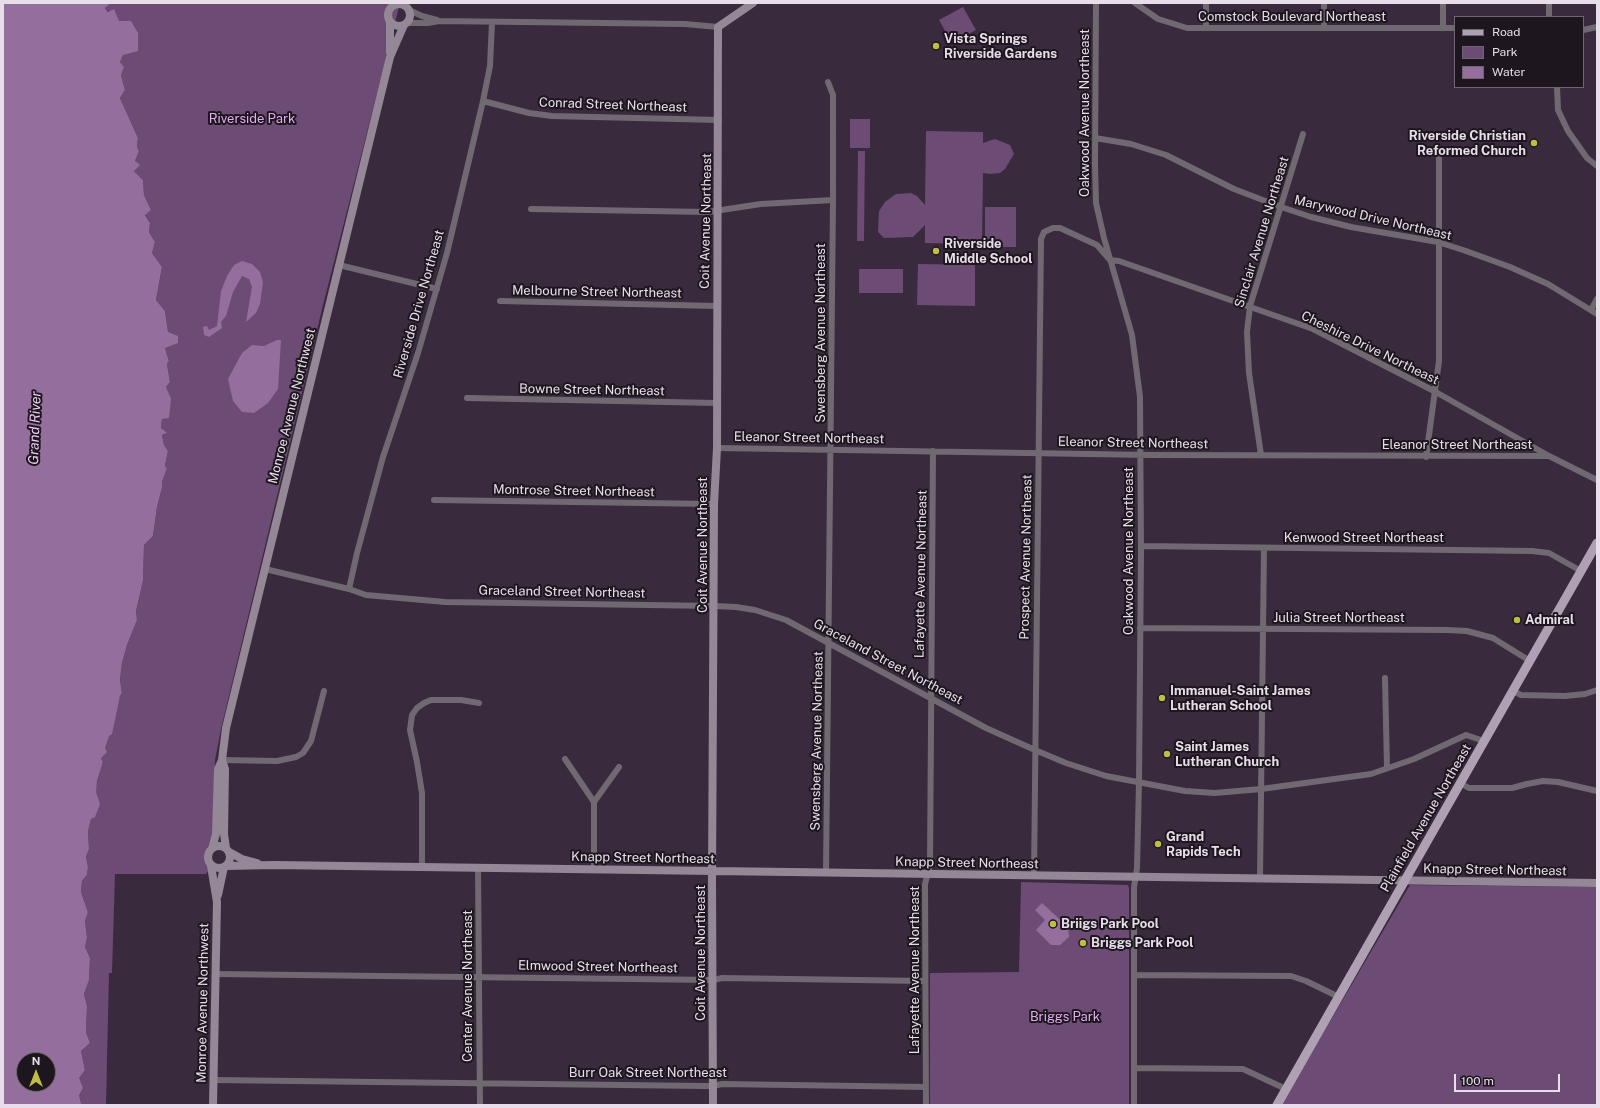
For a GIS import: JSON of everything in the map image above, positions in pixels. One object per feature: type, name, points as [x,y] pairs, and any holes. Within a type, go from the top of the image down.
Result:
[{"type":"main road","name":"Plainfield Avenue Northeast","points":[[1277,1105],[1597,543]]},
{"type":"street","points":[[439,21],[422,16],[402,4],[396,3],[388,11],[388,18],[390,22],[397,26],[439,21],[685,24],[718,27],[753,3]]},
{"type":"street","name":"Oakwood Avenue Northeast","points":[[1096,3],[1096,203],[1100,224],[1132,335],[1140,397],[1141,546],[1139,783],[1136,877],[1134,887],[1134,1105]]},
{"type":"street","name":"Comstock Boulevard Northeast","points":[[1135,3],[1158,19],[1186,28],[1454,28]]},
{"type":"street","points":[[1206,3],[1206,28]]},
{"type":"street","points":[[1324,3],[1324,28]]},
{"type":"street","points":[[1443,3],[1443,28]]},
{"type":"street","points":[[1549,3],[1549,16]]},
{"type":"street","points":[[406,24],[410,17],[409,7]]},
{"type":"street","name":"Monroe Avenue Northwest","points":[[390,22],[390,57]]},
{"type":"street","name":"Riverside Drive Northeast","points":[[349,589],[357,553],[383,457],[418,354],[437,289],[483,101],[490,66],[492,22]]},
{"type":"street","name":"Monroe Avenue Northwest","points":[[228,850],[220,822],[218,769],[222,760],[226,728],[390,57],[406,24]]},
{"type":"street","name":"Coit Avenue Northeast","points":[[713,1105],[714,980],[712,871],[715,606],[714,504],[717,448],[719,120],[718,27]]},
{"type":"street","points":[[1584,30],[1597,27]]},
{"type":"street","name":"Swensberg Avenue Northeast","points":[[826,873],[833,200],[833,95],[828,82]]},
{"type":"street","points":[[1557,88],[1558,110],[1568,131],[1587,158],[1597,166]]},
{"type":"street","name":"Conrad Street Northeast","points":[[483,101],[522,111],[552,116],[719,120]]},
{"type":"street","name":"Sinclair Avenue Northeast","points":[[1262,455],[1249,373],[1247,332],[1250,306],[1303,134]]},
{"type":"street","name":"Marywood Drive Northeast","points":[[1095,138],[1131,144],[1166,156],[1234,189],[1281,208],[1351,227],[1438,242],[1466,251],[1510,267],[1548,284],[1597,314]]},
{"type":"street","points":[[1426,457],[1439,361],[1439,158]]},
{"type":"street","points":[[531,209],[718,211],[761,204],[833,200]]},
{"type":"street","name":"Prospect Avenue Northeast","points":[[1034,876],[1041,239],[1044,232],[1053,228],[1060,228],[1097,245],[1110,260]]},
{"type":"street","name":"Cheshire Drive Northeast","points":[[1110,260],[1119,261],[1313,329],[1434,391],[1549,456],[1597,480]]},
{"type":"street","points":[[339,265],[437,289]]},
{"type":"street","points":[[1591,310],[1597,299]]},
{"type":"street","name":"Melbourne Street Northeast","points":[[500,302],[717,306]]},
{"type":"street","name":"Bowne Street Northeast","points":[[467,398],[717,403]]},
{"type":"street","name":"Eleanor Street Northeast","points":[[717,448],[1140,455],[1426,457],[1549,456]]},
{"type":"street","name":"Lafayette Avenue Northeast","points":[[926,1105],[925,884],[930,865],[933,451]]},
{"type":"street","name":"Montrose Street Northeast","points":[[434,500],[714,504]]},
{"type":"street","name":"Kenwood Street Northeast","points":[[1141,546],[1532,551],[1549,553],[1581,571]]},
{"type":"street","points":[[1260,878],[1264,548]]},
{"type":"street","name":"Graceland Street Northeast","points":[[265,569],[349,589],[366,595],[445,602],[715,606],[743,608],[786,620],[990,729],[1066,763],[1099,774],[1185,791],[1215,793],[1261,789],[1371,774],[1414,759],[1466,735],[1484,741]]},
{"type":"street","name":"Julia Street Northeast","points":[[1140,628],[1467,631],[1493,638],[1530,661]]},
{"type":"street","points":[[1385,678],[1387,768]]},
{"type":"street","points":[[1513,691],[1521,695],[1565,696],[1585,694],[1597,690]]},
{"type":"street","points":[[222,760],[277,761],[296,757],[302,753],[311,740],[324,692]]},
{"type":"street","points":[[422,867],[422,793],[410,730],[412,715],[417,708],[430,700],[461,700],[479,703]]},
{"type":"street","points":[[565,759],[594,802],[594,869]]},
{"type":"street","points":[[594,802],[619,767]]},
{"type":"street","points":[[1460,784],[1469,788],[1512,788],[1527,784],[1558,782],[1597,791]]},
{"type":"street","name":"Monroe Avenue Northwest","points":[[212,848],[220,822]]},
{"type":"street","points":[[221,846],[242,859],[263,865],[218,868],[212,866],[209,862],[209,851],[212,848],[221,846]]},
{"type":"street","points":[[225,867],[230,861],[228,850]]},
{"type":"street","name":"Knapp Street Northeast","points":[[263,865],[1597,883]]},
{"type":"street","name":"Monroe Avenue Northwest","points":[[212,866],[217,902],[213,1105]]},
{"type":"street","name":"Monroe Avenue Northwest","points":[[217,902],[225,867]]},
{"type":"street","name":"Center Avenue Northeast","points":[[478,868],[480,1105]]},
{"type":"street","name":"Elmwood Street Northeast","points":[[215,974],[925,981]]},
{"type":"street","points":[[1134,975],[1291,976],[1306,981],[1339,997]]},
{"type":"street","points":[[1134,1068],[1243,1069],[1286,1090]]},
{"type":"street","name":"Burr Oak Street Northeast","points":[[213,1080],[480,1084],[713,1086],[722,1084],[926,1087]]},
{"type":"green space","name":"Riverside Park","points":[[111,3],[400,3],[323,305],[221,729],[215,760],[213,832],[205,855],[208,871],[206,874],[115,874],[112,973],[109,973],[106,1105],[83,1105],[79,1095],[78,1078],[85,1070],[81,1051],[90,1043],[86,1032],[87,1006],[84,994],[89,980],[90,958],[85,947],[87,937],[85,921],[88,912],[81,892],[82,881],[87,875],[88,867],[86,857],[89,849],[88,831],[97,781],[103,762],[101,758],[122,693],[120,680],[122,663],[127,645],[137,620],[136,611],[143,581],[144,545],[153,536],[157,507],[162,488],[168,451],[164,445],[162,435],[166,434],[161,428],[166,387],[170,382],[167,364],[169,361],[165,348],[168,332],[165,311],[156,300],[162,267],[152,253],[155,242],[149,232],[150,223],[145,214],[151,210],[144,195],[143,180],[134,171],[135,161],[139,151],[137,147],[138,138],[120,98],[125,90],[121,75],[123,67],[120,62],[123,55],[119,21],[105,8]]},
{"type":"green space","points":[[963,7],[976,30],[952,43],[939,20]]},
{"type":"green space","points":[[850,119],[870,119],[870,148],[850,148]]},
{"type":"green space","points":[[926,131],[983,132],[983,143],[995,139],[1010,145],[1014,154],[1005,169],[1000,173],[983,173],[982,244],[925,243],[925,225],[913,237],[884,238],[878,232],[879,211],[885,202],[896,194],[911,193],[917,196],[925,205]]},
{"type":"green space","points":[[858,151],[865,151],[864,241],[857,241]]},
{"type":"green space","points":[[985,207],[1016,207],[1016,247],[985,247]]},
{"type":"green space","points":[[918,264],[975,265],[975,306],[917,305]]},
{"type":"green space","points":[[859,269],[903,269],[903,293],[859,293]]},
{"type":"green space","name":"Briggs Park","points":[[1021,882],[1128,885],[1129,1105],[930,1105],[930,973],[1019,972]]},
{"type":"green space","points":[[1410,885],[1597,887],[1597,1105],[1281,1105]]},
{"type":"water","name":"Grand River","points":[[3,3],[111,3],[105,8],[108,12],[114,9],[119,21],[131,21],[138,33],[138,51],[123,55],[120,62],[124,67],[121,75],[125,90],[120,98],[138,138],[137,147],[139,151],[135,161],[140,165],[134,171],[143,180],[144,195],[151,210],[145,215],[150,223],[149,232],[155,242],[152,253],[162,267],[156,300],[165,311],[168,332],[178,336],[178,343],[165,348],[169,361],[167,364],[170,382],[166,387],[171,399],[169,418],[162,419],[161,428],[167,433],[162,435],[164,445],[168,451],[165,466],[167,469],[162,482],[153,536],[144,545],[143,581],[136,611],[137,620],[127,645],[122,663],[120,680],[122,693],[120,696],[112,734],[109,736],[105,748],[107,752],[101,758],[103,762],[97,781],[96,792],[100,804],[95,817],[91,819],[88,831],[89,849],[86,857],[88,867],[87,875],[82,881],[81,892],[88,912],[85,921],[87,937],[85,947],[90,958],[89,980],[84,994],[87,1006],[86,1032],[90,1043],[81,1051],[85,1070],[79,1078],[83,1088],[79,1095],[83,1105],[3,1105]]},
{"type":"water","points":[[242,261],[252,264],[260,272],[263,282],[260,304],[256,313],[246,322],[252,287],[249,279],[242,276],[233,292],[226,316],[221,322],[222,328],[209,337],[204,335],[203,327],[207,326],[209,330],[217,326],[221,291],[227,276],[234,265]]},
{"type":"water","points":[[277,340],[281,340],[278,389],[268,403],[254,413],[242,412],[233,401],[228,379],[242,353],[252,345],[264,346]]},
{"type":"water","name":"Briigs Park Pool","points":[[1042,903],[1068,927],[1069,937],[1060,945],[1051,945],[1036,930],[1045,920],[1035,910]]},
{"type":"place","name":"Vista Springs Riverside Gardens","points":[[936,46]]},
{"type":"place","name":"Riverside Christian Reformed Church","points":[[1534,143]]},
{"type":"place","name":"Riverside Middle School","points":[[936,251]]},
{"type":"place","name":"Admiral","points":[[1517,620]]},
{"type":"place","name":"Immanuel-Saint James Lutheran School","points":[[1162,698]]},
{"type":"place","name":"Saint James Lutheran Church","points":[[1167,754]]},
{"type":"place","name":"Grand Rapids Tech","points":[[1158,844]]},
{"type":"place","name":"Briigs Park Pool","points":[[1053,924]]},
{"type":"place","name":"Briggs Park Pool","points":[[1083,943]]}]
